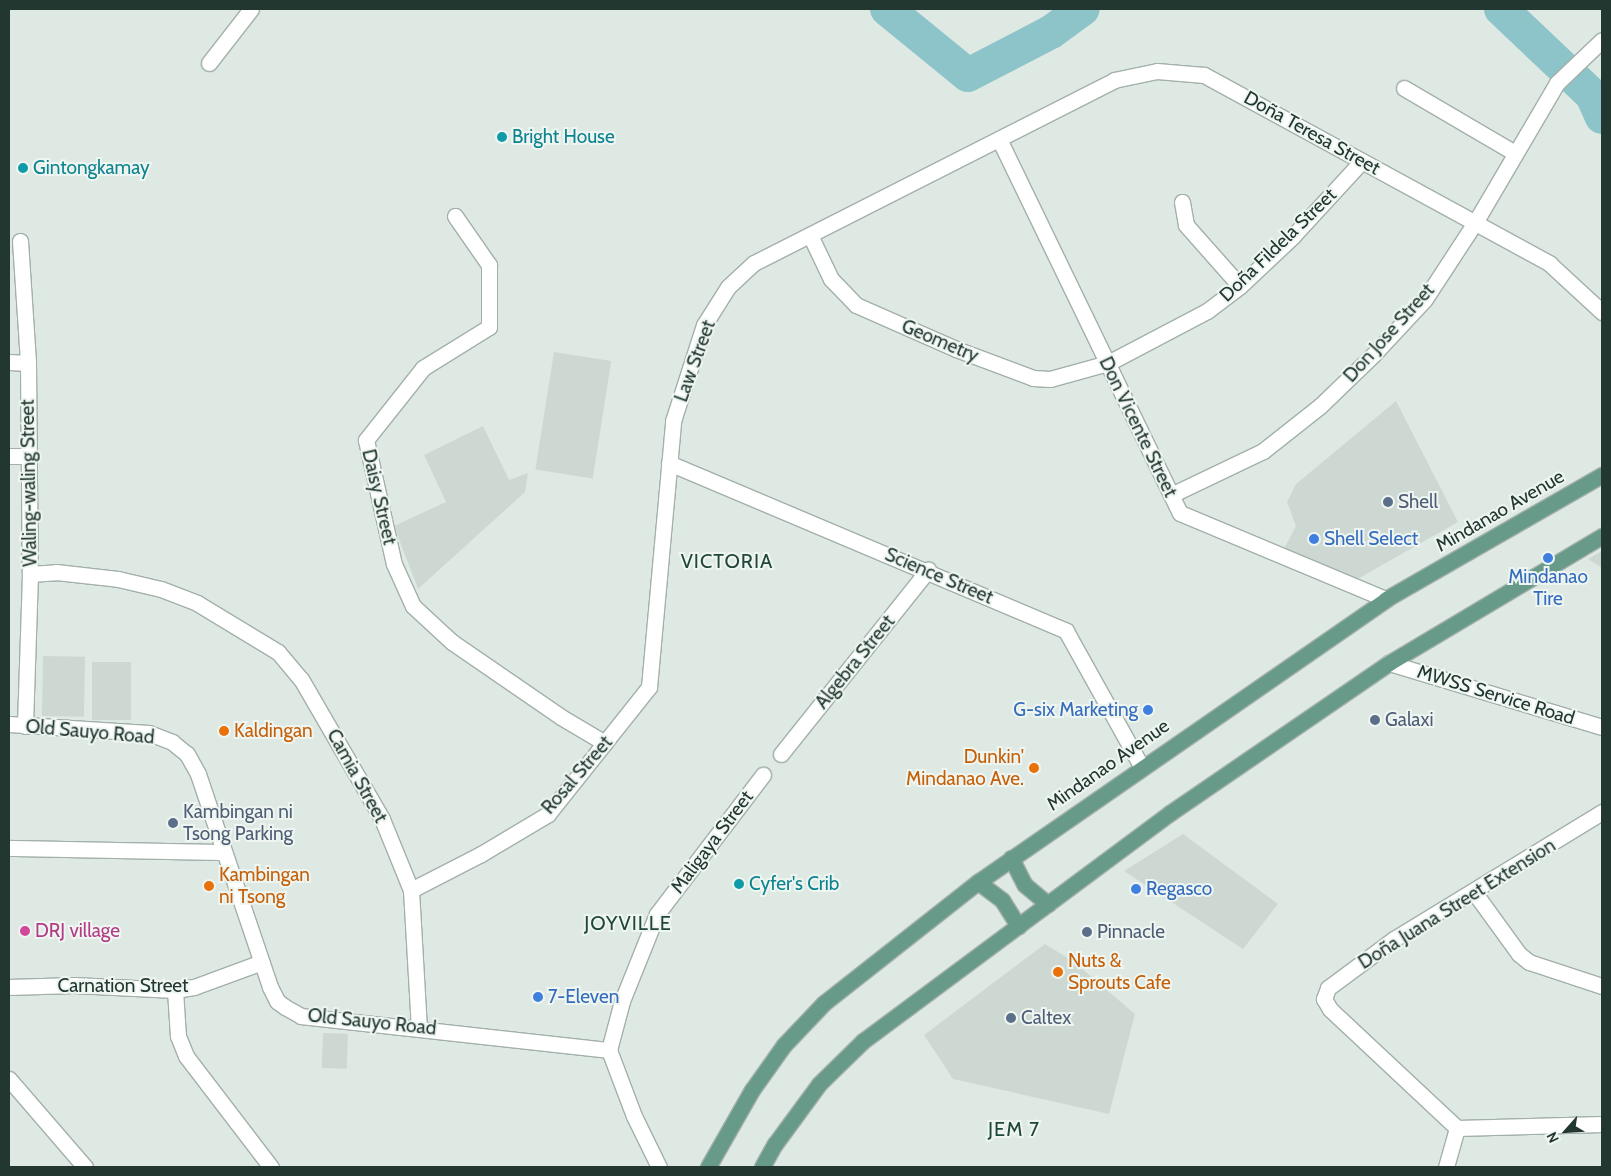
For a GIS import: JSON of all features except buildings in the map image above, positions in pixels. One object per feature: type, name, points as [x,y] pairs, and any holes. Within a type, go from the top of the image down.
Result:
[{"type":"main road","name":"Mindanao Avenue","points":[[708,1167],[752,1090],[784,1045],[824,1003],[978,882],[1141,766],[1386,599],[1602,476]]},
{"type":"main road","points":[[762,1167],[775,1144],[819,1084],[863,1041],[1170,813],[1389,663],[1602,536]]},
{"type":"main road","points":[[1011,858],[1025,885],[1048,904]]},
{"type":"main road","points":[[978,882],[1002,900],[1018,926]]},
{"type":"street","points":[[209,63],[252,9]]},
{"type":"street","name":"Don Jose Street","points":[[1171,495],[1263,451],[1320,406],[1425,299],[1476,221],[1516,153],[1570,68],[1602,40]]},
{"type":"street","name":"Doña Teresa Street","points":[[1000,141],[1114,80],[1157,71],[1204,74],[1476,221],[1550,264],[1602,312]]},
{"type":"street","points":[[1404,88],[1516,153]]},
{"type":"street","name":"Law Street","points":[[648,687],[673,421],[704,326],[728,287],[754,263],[1000,141]]},
{"type":"street","name":"Don Vicente Street","points":[[1000,141],[1180,513],[1386,599]]},
{"type":"street","name":"Doña Fildela Street","points":[[1108,362],[1166,335],[1207,311],[1240,286],[1362,161]]},
{"type":"street","points":[[1182,202],[1186,225],[1240,286]]},
{"type":"street","name":"Daisy Street","points":[[455,216],[489,265],[489,327],[423,368],[366,440],[394,564],[414,606],[452,642],[553,712],[605,743]]},
{"type":"street","name":"Geometry","points":[[810,235],[831,279],[856,305],[956,349],[1033,378],[1050,379],[1108,362]]},
{"type":"street","name":"Waling-waling Street","points":[[20,241],[28,363],[29,456],[30,574],[25,726]]},
{"type":"street","points":[[9,362],[28,363]]},
{"type":"street","points":[[9,456],[29,456]]},
{"type":"street","name":"Science Street","points":[[669,464],[928,570],[1066,630],[1141,766]]},
{"type":"street","name":"Algebra Street","points":[[781,754],[928,570]]},
{"type":"street","name":"Camia Street","points":[[30,574],[56,572],[110,578],[161,589],[197,603],[278,652],[301,679],[343,747],[382,819],[412,890],[419,1027]]},
{"type":"street","name":"MWSS Service Road","points":[[1389,663],[1602,727]]},
{"type":"street","name":"Rosal Street","points":[[412,890],[481,854],[548,814],[648,687]]},
{"type":"street","name":"Old Sauyo Road","points":[[9,724],[149,733],[172,742],[187,754],[198,774],[277,1002],[301,1016],[419,1027],[609,1050]]},
{"type":"street","name":"Maligaya Street","points":[[609,1050],[622,1001],[657,914],[763,775]]},
{"type":"street","name":"Doña Juana Street Extension","points":[[1457,1128],[1330,1008],[1324,999],[1328,988],[1394,939],[1474,892],[1602,812]]},
{"type":"street","points":[[9,848],[224,852]]},
{"type":"street","points":[[1474,892],[1519,954],[1528,962],[1602,986]]},
{"type":"street","name":"Carnation Street","points":[[9,988],[74,985],[175,990],[194,988],[262,962]]},
{"type":"street","points":[[175,990],[178,1036],[186,1056],[271,1167]]},
{"type":"street","points":[[609,1050],[634,1116],[659,1167]]},
{"type":"street","points":[[9,1079],[85,1167]]},
{"type":"street","points":[[1446,1167],[1457,1128],[1602,1124]]},
{"type":"shaded area","points":[[554,352],[611,361],[593,479],[535,470]]},
{"type":"shaded area","points":[[1396,401],[1458,522],[1354,581],[1283,551],[1296,526],[1287,502],[1296,484]]},
{"type":"shaded area","points":[[483,426],[509,480],[528,473],[525,492],[418,589],[394,526],[446,502],[424,455]]},
{"type":"shaded area","points":[[1602,551],[1602,568],[1588,559]]},
{"type":"shaded area","points":[[43,656],[85,657],[84,717],[42,716]]},
{"type":"shaded area","points":[[92,662],[131,662],[131,720],[92,720]]},
{"type":"shaded area","points":[[1183,834],[1278,904],[1243,949],[1124,871]]},
{"type":"shaded area","points":[[1045,944],[1074,962],[1135,1014],[1109,1114],[953,1079],[924,1035]]},
{"type":"shaded area","points":[[323,1033],[348,1034],[347,1069],[322,1068]]},
{"type":"waterway","points":[[887,9],[968,75],[1051,32],[1083,9]]},
{"type":"waterway","points":[[1501,9],[1592,95],[1602,117]]},
{"type":"place","name":"Bright House","points":[[502,137]]},
{"type":"place","name":"Gintongkamay","points":[[23,168]]},
{"type":"place","name":"Shell","points":[[1388,502]]},
{"type":"place","name":"Shell Select","points":[[1314,539]]},
{"type":"place","name":"Mindanao Tire","points":[[1548,558]]},
{"type":"place","name":"G-six Marketing","points":[[1148,710]]},
{"type":"place","name":"Galaxi","points":[[1375,720]]},
{"type":"place","name":"Kaldingan","points":[[224,731]]},
{"type":"place","name":"Dunkin' Mindanao Ave.","points":[[1034,768]]},
{"type":"place","name":"Kambingan ni Tsong Parking","points":[[173,823]]},
{"type":"place","name":"Cyfer's Crib","points":[[739,884]]},
{"type":"place","name":"Kambingan ni Tsong","points":[[209,886]]},
{"type":"place","name":"Regasco","points":[[1136,889]]},
{"type":"place","name":"DRJ village","points":[[25,931]]},
{"type":"place","name":"Pinnacle","points":[[1087,932]]},
{"type":"place","name":"Nuts & Sprouts Cafe","points":[[1058,972]]},
{"type":"place","name":"7-Eleven","points":[[538,997]]},
{"type":"place","name":"Caltex","points":[[1011,1018]]},
{"type":"district","name":"VICTORIA","points":[[727,561]]},
{"type":"district","name":"JOYVILLE","points":[[628,923]]},
{"type":"district","name":"JEM 7","points":[[1014,1129]]}]
